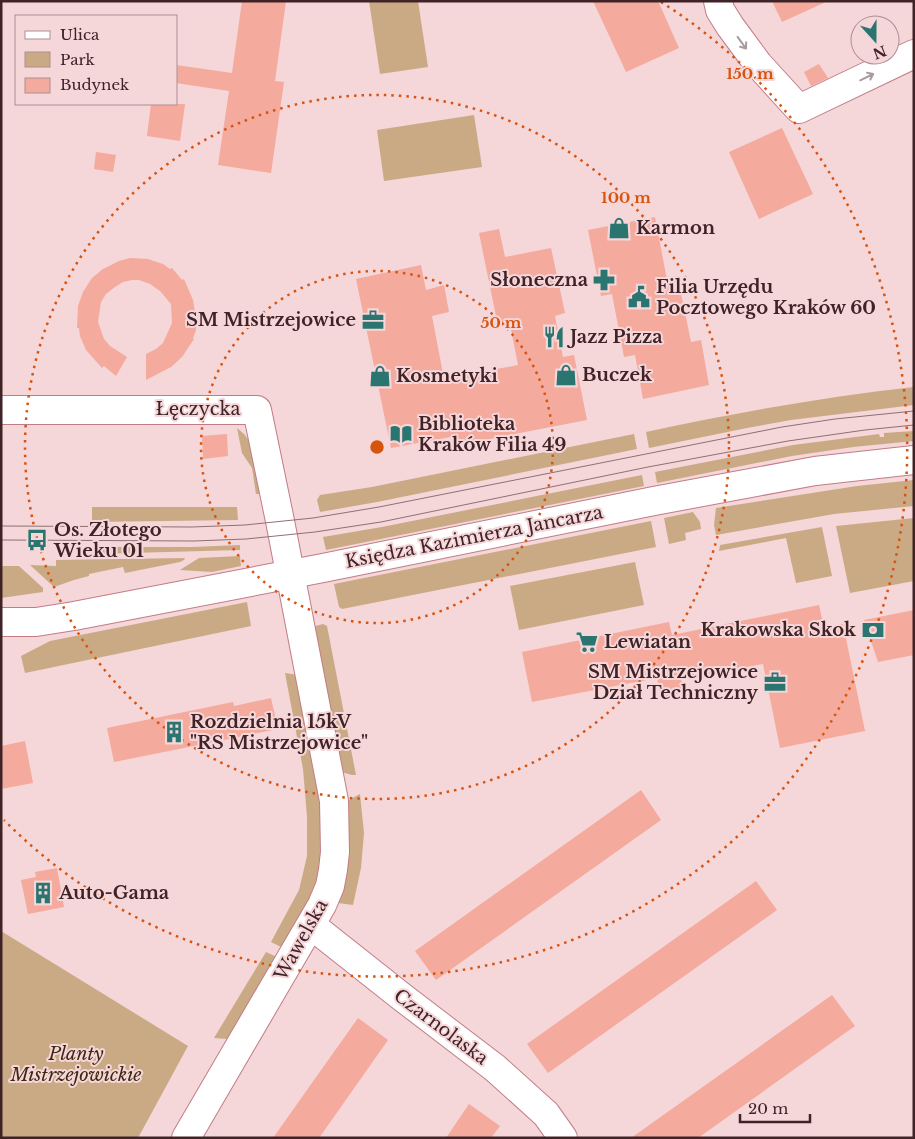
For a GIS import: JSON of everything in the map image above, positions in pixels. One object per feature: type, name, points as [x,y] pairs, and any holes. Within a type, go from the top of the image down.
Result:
[{"type":"street","points":[[718,1],[720,10],[730,26],[758,64],[799,109],[914,54]]},
{"type":"street","name":"Łęczycka","points":[[1,410],[256,410],[280,521],[289,574]]},
{"type":"street","name":"Księdza Kazimierza Jancarza","points":[[1,622],[36,622],[74,616],[654,500],[815,471],[914,460]]},
{"type":"street","name":"Wawelska","points":[[186,1138],[322,905],[330,886],[333,870],[335,852],[334,801],[289,574]]},
{"type":"street","name":"Księdza Kazimierza Jancarza","points":[[1,634],[36,622]]},
{"type":"street","name":"Czarnolaska","points":[[311,925],[495,1068],[546,1114],[563,1138]]},
{"type":"green space","points":[[369,1],[418,1],[428,67],[380,74]]},
{"type":"green space","points":[[474,115],[482,167],[384,181],[377,130]]},
{"type":"green space","points":[[914,387],[914,405],[791,420],[649,448],[646,432],[779,406]]},
{"type":"green space","points":[[237,428],[250,442],[263,494],[256,494],[252,468],[242,453]]},
{"type":"green space","points":[[914,431],[914,441],[792,456],[657,483],[655,472],[793,445],[879,434],[880,437],[884,437],[884,433]]},
{"type":"green space","points":[[634,434],[637,449],[320,512],[317,500],[320,495],[372,487]]},
{"type":"green space","points":[[642,475],[644,486],[326,550],[323,537],[382,527]]},
{"type":"green space","points":[[914,480],[914,506],[834,514],[716,535],[714,525],[716,508],[857,486]]},
{"type":"green space","points":[[92,507],[237,507],[238,520],[92,522]]},
{"type":"green space","points":[[693,512],[700,522],[701,529],[685,533],[686,540],[669,544],[664,518]]},
{"type":"green space","points":[[914,518],[914,581],[850,593],[836,526]]},
{"type":"green space","points":[[651,521],[656,547],[342,609],[339,607],[334,584]]},
{"type":"green space","points":[[822,527],[832,576],[796,583],[786,538],[719,551],[720,545]]},
{"type":"green space","points":[[240,545],[240,550],[93,554],[93,547]]},
{"type":"green space","points":[[240,556],[241,566],[212,572],[180,570],[199,558]]},
{"type":"green space","points":[[185,558],[180,562],[125,573],[123,567],[89,574],[89,576],[54,587],[30,565],[56,566],[56,560]]},
{"type":"green space","points":[[635,562],[644,605],[519,630],[510,586]]},
{"type":"green space","points":[[1,566],[19,566],[43,588],[43,592],[1,598]]},
{"type":"green space","points":[[247,602],[251,626],[25,673],[21,656],[50,641]]},
{"type":"green space","points":[[323,624],[327,626],[356,775],[341,772],[312,627]]},
{"type":"green space","points":[[285,673],[298,675],[319,790],[322,830],[321,866],[308,905],[285,949],[271,942],[299,890],[307,856],[307,817],[303,769]]},
{"type":"green space","points":[[360,794],[364,833],[361,868],[353,905],[338,903],[349,845],[347,801]]},
{"type":"green space","name":"Planty Mistrzejowickie","points":[[1,931],[188,1046],[138,1138],[1,1138]]},
{"type":"green space","points":[[266,952],[279,958],[233,1035],[227,1039],[214,1038]]},
{"type":"building","points":[[242,1],[286,1],[275,81],[284,82],[271,173],[218,165],[229,91],[178,83],[178,65],[232,73]]},
{"type":"building","points":[[593,1],[658,1],[679,48],[626,72]]},
{"type":"building","points":[[772,1],[828,1],[782,22]]},
{"type":"building","points":[[819,64],[828,78],[811,86],[804,72]]},
{"type":"building","points":[[185,104],[180,141],[147,136],[151,105]]},
{"type":"building","points":[[782,128],[813,194],[759,219],[729,152]]},
{"type":"building","points":[[96,152],[116,155],[113,172],[94,169]]},
{"type":"building","points":[[655,217],[667,280],[678,279],[691,342],[701,340],[709,385],[643,399],[635,355],[624,357],[612,294],[601,296],[588,230]]},
{"type":"building","points":[[499,229],[505,257],[551,248],[565,313],[555,316],[563,357],[574,355],[587,420],[458,445],[456,436],[391,448],[356,279],[421,265],[426,290],[444,285],[449,312],[432,316],[444,379],[518,365],[510,324],[498,326],[479,233]]},
{"type":"building","points":[[130,258],[148,259],[163,264],[170,269],[172,268],[182,280],[184,279],[193,300],[196,318],[194,339],[182,357],[171,367],[146,380],[146,354],[163,343],[172,323],[171,304],[160,291],[150,284],[139,280],[132,280],[123,282],[115,287],[106,294],[101,302],[98,322],[104,339],[110,346],[127,357],[116,376],[104,366],[102,368],[86,350],[79,328],[77,328],[78,306],[83,292],[92,278],[103,269]]},
{"type":"building","points":[[227,434],[228,456],[203,459],[202,436]]},
{"type":"building","points":[[819,605],[824,628],[843,624],[865,731],[780,748],[763,664],[681,679],[684,693],[661,697],[657,678],[532,702],[522,652],[669,622],[672,635]]},
{"type":"building","points":[[914,610],[914,655],[878,662],[864,620]]},
{"type":"building","name":"Rozdzielnia 15kV \"RS Mistrzejowice\"","points":[[271,698],[278,729],[114,762],[107,728],[233,702],[234,706]]},
{"type":"building","points":[[25,741],[33,783],[1,789],[1,746]]},
{"type":"building","points":[[641,790],[661,820],[436,980],[415,951]]},
{"type":"building","name":"Auto-Gama","points":[[57,868],[64,907],[28,914],[21,880],[36,877],[35,872]]},
{"type":"building","points":[[756,881],[777,910],[548,1073],[527,1044]]},
{"type":"building","points":[[832,995],[855,1026],[698,1138],[631,1138]]},
{"type":"building","points":[[358,1018],[388,1040],[319,1138],[273,1138]]},
{"type":"building","points":[[469,1104],[500,1126],[491,1138],[446,1138]]},
{"type":"tram line","points":[[1,526],[192,527],[245,525],[313,518],[379,507],[782,427],[835,419],[914,411]]},
{"type":"tram line","points":[[1,540],[194,541],[246,539],[315,532],[381,522],[648,467],[788,441],[914,425]]},
{"type":"place","name":"Karmon","points":[[619,228]]},
{"type":"place","name":"Słoneczna","points":[[604,280]]},
{"type":"place","name":"Filia Urzędu Pocztowego Kraków 60","points":[[639,297]]},
{"type":"place","name":"SM Mistrzejowice","points":[[373,320]]},
{"type":"place","name":"Jazz Pizza","points":[[554,337]]},
{"type":"place","name":"Buczek","points":[[566,375]]},
{"type":"place","name":"Kosmetyki","points":[[380,376]]},
{"type":"place","name":"Biblioteka Kraków Filia 49","points":[[401,434]]},
{"type":"place","name":"Os. Złotego Wieku 01","points":[[37,540]]},
{"type":"place","name":"Krakowska Skok","points":[[873,630]]},
{"type":"place","name":"Lewiatan","points":[[587,642]]},
{"type":"place","name":"SM Mistrzejowice Dział Techniczny","points":[[775,682]]},
{"type":"place","name":"Rozdzielnia 15kV \"RS Mistrzejowice\"","points":[[174,732]]},
{"type":"place","name":"Auto-Gama","points":[[43,893]]}]
